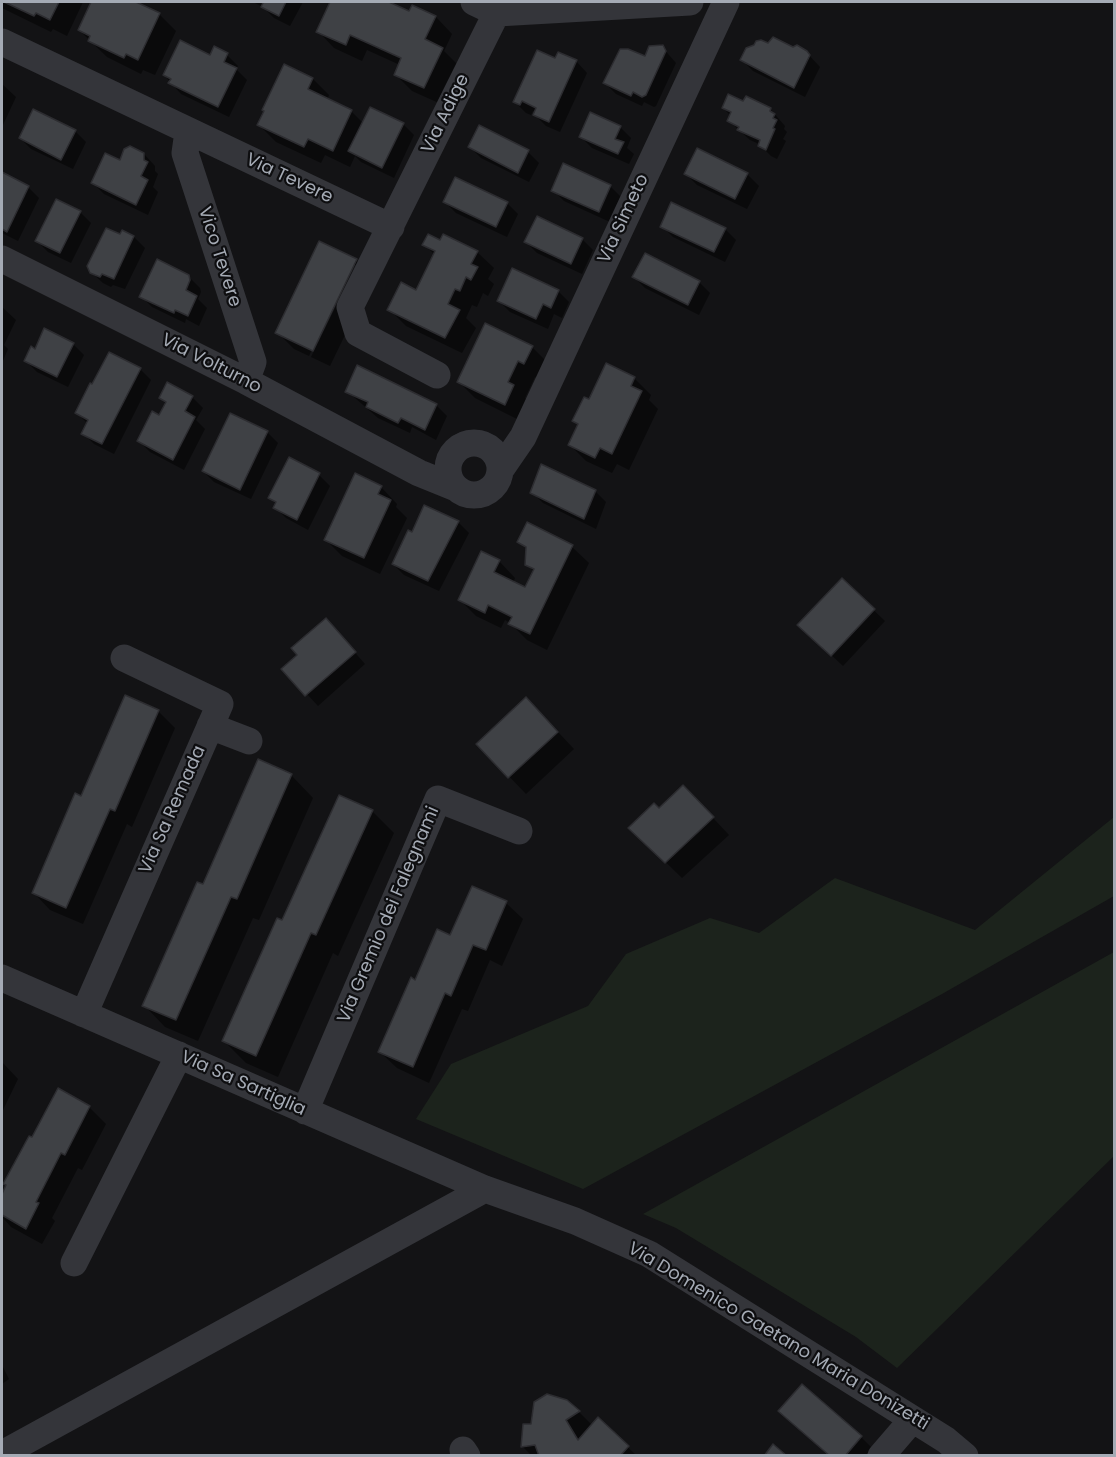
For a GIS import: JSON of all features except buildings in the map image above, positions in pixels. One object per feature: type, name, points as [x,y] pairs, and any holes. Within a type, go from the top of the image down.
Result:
[{"type":"street","points":[[491,5],[690,2]]},
{"type":"street","name":"Via Simeto","points":[[501,469],[523,437],[726,2]]},
{"type":"street","name":"Via Adige","points":[[391,227],[491,5]]},
{"type":"street","name":"Via Tevere","points":[[2,42],[391,227]]},
{"type":"street","name":"Vico Tevere","points":[[188,132],[185,153],[253,362],[246,381]]},
{"type":"street","points":[[391,227],[350,307],[358,333],[437,375]]},
{"type":"street","name":"Via Volturno","points":[[2,259],[246,381],[419,473],[456,488]]},
{"type":"street","points":[[484,444],[499,458],[501,469],[499,478],[485,493],[474,495],[464,493],[456,488],[450,479],[448,469],[450,458],[455,450],[474,442],[484,444],[523,437]]},
{"type":"street","points":[[419,473],[450,458]]},
{"type":"street","name":"Via Sa Remada","points":[[84,1014],[220,704],[124,658]]},
{"type":"street","points":[[210,726],[249,741]]},
{"type":"street","name":"Via Gremio dei Falegnami","points":[[306,1111],[438,799],[519,831]]},
{"type":"street","name":"Via Sa Sartiglia","points":[[2,978],[485,1189]]},
{"type":"street","points":[[74,1263],[178,1055]]},
{"type":"street","points":[[2,1454],[485,1189]]},
{"type":"street","name":"Via Domenico Gaetano Maria Donizetti","points":[[485,1189],[575,1221],[648,1254],[946,1440],[965,1455]]},
{"type":"street","points":[[881,1455],[912,1420]]},
{"type":"shaded area","points":[[1114,817],[1114,896],[942,994],[583,1189],[416,1119],[451,1064],[588,1006],[626,954],[710,918],[759,933],[835,878],[975,930]]},
{"type":"shaded area","points":[[1114,952],[1114,1156],[897,1368],[856,1337],[676,1228],[643,1214]]}]
